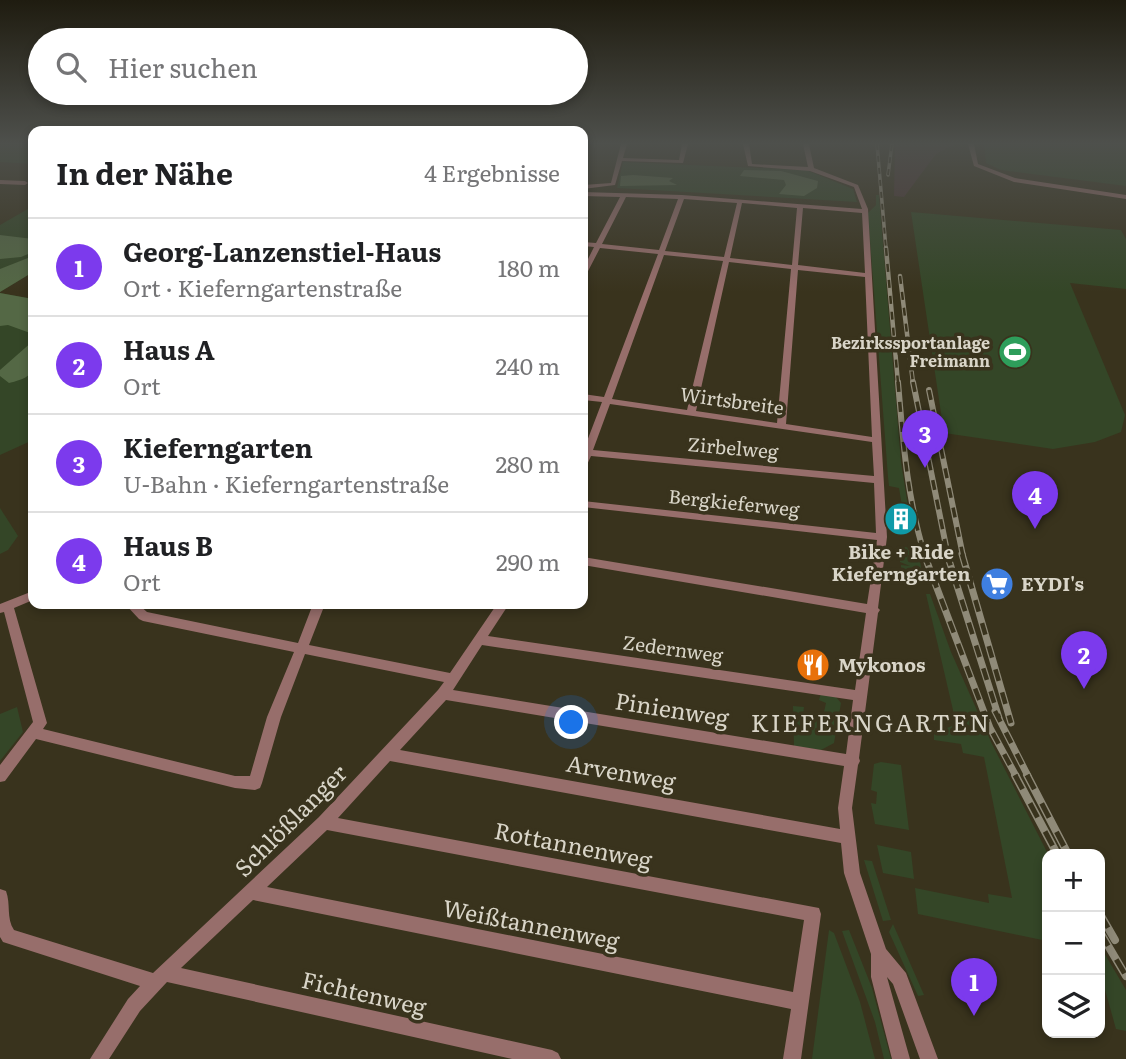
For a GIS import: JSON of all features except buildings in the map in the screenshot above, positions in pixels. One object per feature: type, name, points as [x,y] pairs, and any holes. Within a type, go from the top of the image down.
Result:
[{"type":"street","points":[[859,193],[865,209],[862,211],[882,537],[845,808],[846,836],[852,873],[879,954],[879,977],[901,1059]]},
{"type":"street","points":[[1102,193],[1126,197]]},
{"type":"street","points":[[588,194],[682,197],[862,211]]},
{"type":"street","points":[[588,265],[624,194]]},
{"type":"street","points":[[588,446],[682,197]]},
{"type":"street","points":[[691,412],[740,201]]},
{"type":"street","points":[[781,425],[800,206]]},
{"type":"street","points":[[588,245],[867,275]]},
{"type":"street","name":"Wirtsbreite","points":[[588,398],[876,440]]},
{"type":"street","name":"Zirbelweg","points":[[588,453],[880,480]]},
{"type":"street","name":"Bergkieferweg","points":[[588,505],[882,537]]},
{"type":"street","points":[[588,562],[874,610]]},
{"type":"street","points":[[0,776],[36,733],[40,715],[4,608],[28,597]]},
{"type":"street","points":[[136,609],[143,616],[453,679]]},
{"type":"street","points":[[36,733],[235,782],[255,783],[274,717],[317,609]]},
{"type":"street","name":"Schlößlanger","points":[[99,1059],[134,1005],[160,977],[253,892],[324,822],[443,694],[500,609]]},
{"type":"street","name":"Zedernweg","points":[[479,640],[861,696]]},
{"type":"street","name":"Pinienweg","points":[[443,694],[853,761]]},
{"type":"street","name":"Arvenweg","points":[[387,754],[846,836]]},
{"type":"street","name":"Rottannenweg","points":[[324,822],[813,914],[800,1002]]},
{"type":"street","name":"Weißtannenweg","points":[[253,892],[800,1002]]},
{"type":"street","name":"Fichtenweg","points":[[0,897],[2,926],[9,936],[160,977],[552,1059]]},
{"type":"street","points":[[879,954],[900,979],[929,1059]]},
{"type":"street","points":[[792,1059],[800,1002]]},
{"type":"shaded area","points":[[894,193],[907,193],[904,197],[894,196]]},
{"type":"green space","points":[[710,193],[854,193],[857,202]]},
{"type":"green space","points":[[779,193],[808,193],[804,196]]},
{"type":"green space","points":[[876,195],[879,195],[901,462],[908,507],[902,506],[899,488],[889,486],[888,477],[868,213],[876,205]]},
{"type":"green space","points":[[28,209],[28,275],[0,292],[0,225]]},
{"type":"green space","name":"Bezirkssportanlage Freimann","points":[[911,212],[1121,230],[1126,239],[1126,289],[1070,283],[1125,415],[1121,432],[1095,442],[1053,449],[944,433]]},
{"type":"green space","points":[[0,235],[28,238],[28,254],[0,259]]},
{"type":"green space","points":[[28,258],[28,275],[0,292],[0,269]]},
{"type":"green space","points":[[0,293],[28,298],[28,442],[0,455]]},
{"type":"green space","points":[[0,293],[28,298],[28,332],[8,325],[0,326]]},
{"type":"green space","points":[[28,345],[28,375],[9,383],[0,376],[0,370]]},
{"type":"green space","points":[[0,508],[18,536],[8,550],[0,554]]},
{"type":"green space","points":[[899,546],[911,548],[913,556],[919,556],[923,578],[914,576],[914,581],[901,579],[901,565],[910,566],[900,562]]},
{"type":"green space","points":[[926,594],[930,594],[951,652],[992,744],[1045,849],[1042,849],[1042,940],[918,914],[915,888],[989,903],[988,894],[1012,898],[984,757],[963,753],[961,744],[934,740],[934,733],[952,726],[953,710]]},
{"type":"green space","points":[[821,693],[835,696],[841,703],[834,743],[821,750],[794,746],[793,706],[804,707],[803,715],[822,721],[826,703],[819,700]]},
{"type":"green space","points":[[17,707],[23,732],[0,761],[0,714]]},
{"type":"green space","points":[[881,762],[901,765],[909,830],[875,824],[871,803],[876,804],[877,792],[871,790],[874,764]]},
{"type":"green space","points":[[877,845],[911,852],[914,879],[883,873]]},
{"type":"green space","points":[[864,860],[872,861],[891,920],[883,921]]},
{"type":"green space","points":[[893,924],[924,995],[918,996],[889,932]]},
{"type":"green space","points":[[829,930],[834,933],[860,1002],[875,1059],[812,1059]]},
{"type":"green space","points":[[849,930],[872,988],[891,1059],[884,1059],[875,1022],[842,931]]},
{"type":"green space","points":[[1105,954],[1126,990],[1126,1031],[1116,1029],[1105,990]]},
{"type":"railway","points":[[881,193],[886,249]]},
{"type":"railway","points":[[886,248],[898,383]]},
{"type":"railway","points":[[900,276],[913,383]]},
{"type":"railway","points":[[898,382],[910,491],[925,556]]},
{"type":"railway","points":[[913,382],[948,556]]},
{"type":"railway","points":[[929,390],[963,556]]},
{"type":"railway","points":[[924,554],[990,728],[1016,776]]},
{"type":"railway","points":[[947,554],[999,718]]},
{"type":"railway","points":[[962,554],[1011,723]]},
{"type":"railway","points":[[995,711],[1028,776]]},
{"type":"railway","points":[[1015,775],[1054,849]]},
{"type":"railway","points":[[1027,775],[1065,849]]},
{"type":"railway","points":[[1105,923],[1115,940]]},
{"type":"railway","points":[[1105,940],[1126,976]]},
{"type":"place","name":"Bezirkssportanlage Freimann","points":[[1015,352]]},
{"type":"place","name":"Kieferngarten","points":[[925,468]]},
{"type":"place","name":"Bike + Ride Kieferngarten","points":[[901,519]]},
{"type":"place","name":"Haus B","points":[[1035,529]]},
{"type":"place","name":"EYDI's","points":[[997,584]]},
{"type":"place","name":"Mykonos","points":[[813,665]]},
{"type":"place","name":"Haus A","points":[[1084,689]]},
{"type":"place","name":"Georg-Lanzenstiel-Haus","points":[[974,1016]]},
{"type":"district","name":"KIEFERNGARTEN","points":[[871,724]]}]
